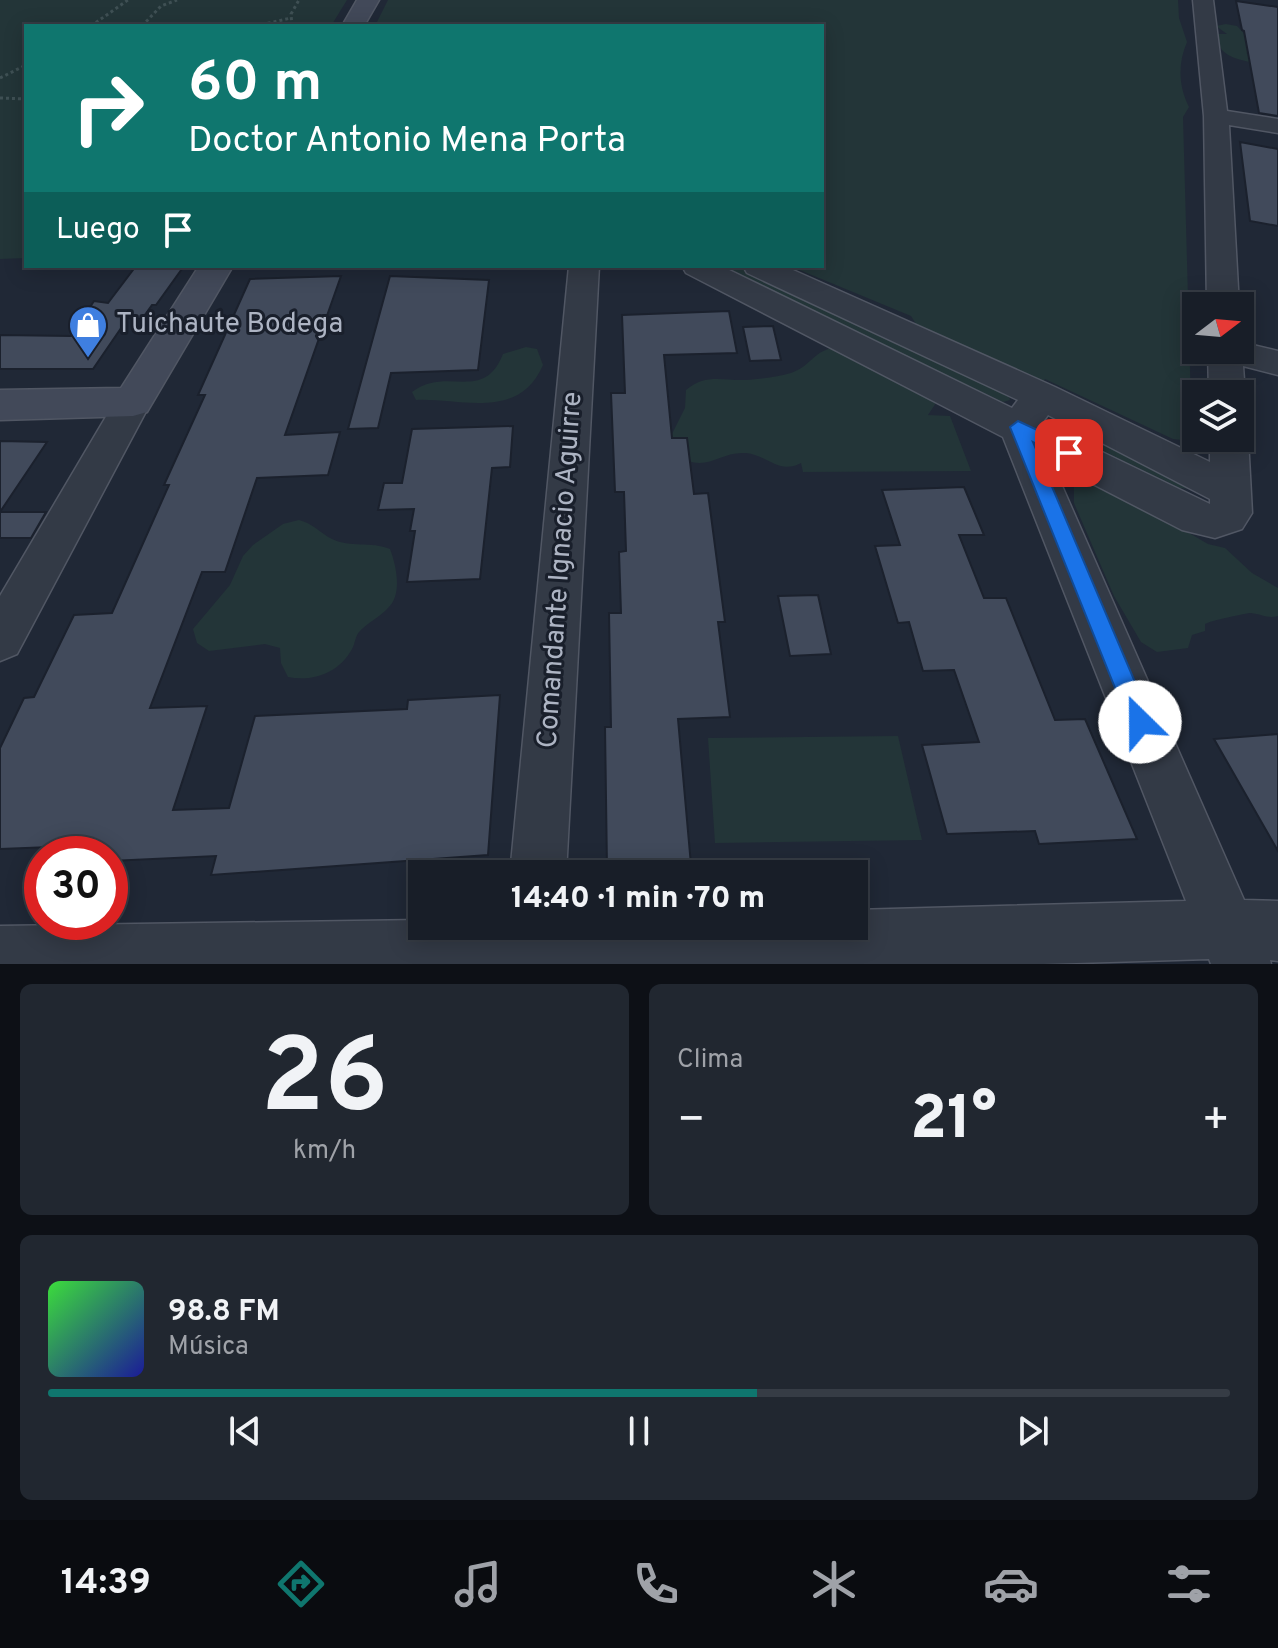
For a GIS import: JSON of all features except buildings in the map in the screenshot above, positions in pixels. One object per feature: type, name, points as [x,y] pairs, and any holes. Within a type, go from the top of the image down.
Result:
[{"type":"street","points":[[354,24],[368,0]]},
{"type":"street","points":[[1203,0],[1216,116],[1222,292]]},
{"type":"street","points":[[1216,116],[1278,126]]},
{"type":"street","points":[[0,639],[133,402],[215,268]]},
{"type":"street","name":"Comandante Ignacio Aguirre","points":[[539,860],[584,268]]},
{"type":"street","points":[[0,956],[532,946],[1248,941],[1030,412],[702,268]]},
{"type":"street","points":[[762,268],[1030,412],[1197,518],[1223,506],[1228,452]]},
{"type":"street","points":[[1254,357],[1278,363]]},
{"type":"street","points":[[0,405],[133,402]]},
{"type":"path","points":[[94,24],[128,0]]},
{"type":"path","points":[[144,24],[161,6],[177,0]]},
{"type":"path","points":[[292,24],[291,18],[299,0]]},
{"type":"path","points":[[265,24],[291,18]]},
{"type":"path","points":[[0,78],[24,66]]},
{"type":"path","points":[[0,98],[24,99]]},
{"type":"shaded area","points":[[0,0],[347,0],[332,24],[24,24],[24,258],[0,259]]},
{"type":"shaded area","points":[[388,0],[1178,0],[1179,18],[1187,42],[1180,74],[1189,107],[1183,117],[1188,292],[1182,292],[1182,364],[1190,364],[1190,380],[1182,380],[1182,440],[1173,439],[1045,379],[1037,390],[925,338],[911,316],[795,268],[824,268],[824,24],[376,24]]},
{"type":"shaded area","points":[[1216,26],[1237,26],[1260,50],[1246,53],[1257,58],[1254,63],[1233,57],[1220,47],[1213,34],[1227,34]]},
{"type":"shaded area","points":[[721,268],[739,268],[1008,395],[1010,400],[1003,402]]},
{"type":"shaded area","points":[[840,346],[938,400],[928,415],[950,416],[971,471],[803,472],[801,463],[779,466],[746,453],[697,463],[677,456],[671,436],[685,408],[686,390],[693,385],[715,379],[746,380],[786,374],[798,370],[823,351]]},
{"type":"shaded area","points":[[526,347],[537,349],[543,365],[519,394],[504,400],[470,403],[416,400],[412,392],[438,382],[475,381],[495,369],[503,354]]},
{"type":"shaded area","points":[[1062,424],[1069,424],[1191,489],[1180,488],[1064,432]]},
{"type":"shaded area","points":[[1089,475],[1208,544],[1225,548],[1252,573],[1278,588],[1278,616],[1251,613],[1205,624],[1205,631],[1192,635],[1188,648],[1157,652],[1141,642],[1114,596],[1074,503],[1074,479]]},
{"type":"shaded area","points":[[299,520],[339,542],[390,549],[397,587],[393,602],[359,632],[352,649],[340,664],[316,677],[288,677],[281,663],[280,648],[265,644],[209,651],[197,643],[193,629],[230,585],[243,556],[283,524]]},
{"type":"shaded area","points":[[898,736],[922,840],[715,843],[708,738]]},
{"type":"place","name":"Tuichaute Bodega","points":[[88,359]]},
{"type":"route","points":[[1069,453],[1018,427],[1140,722]]}]
